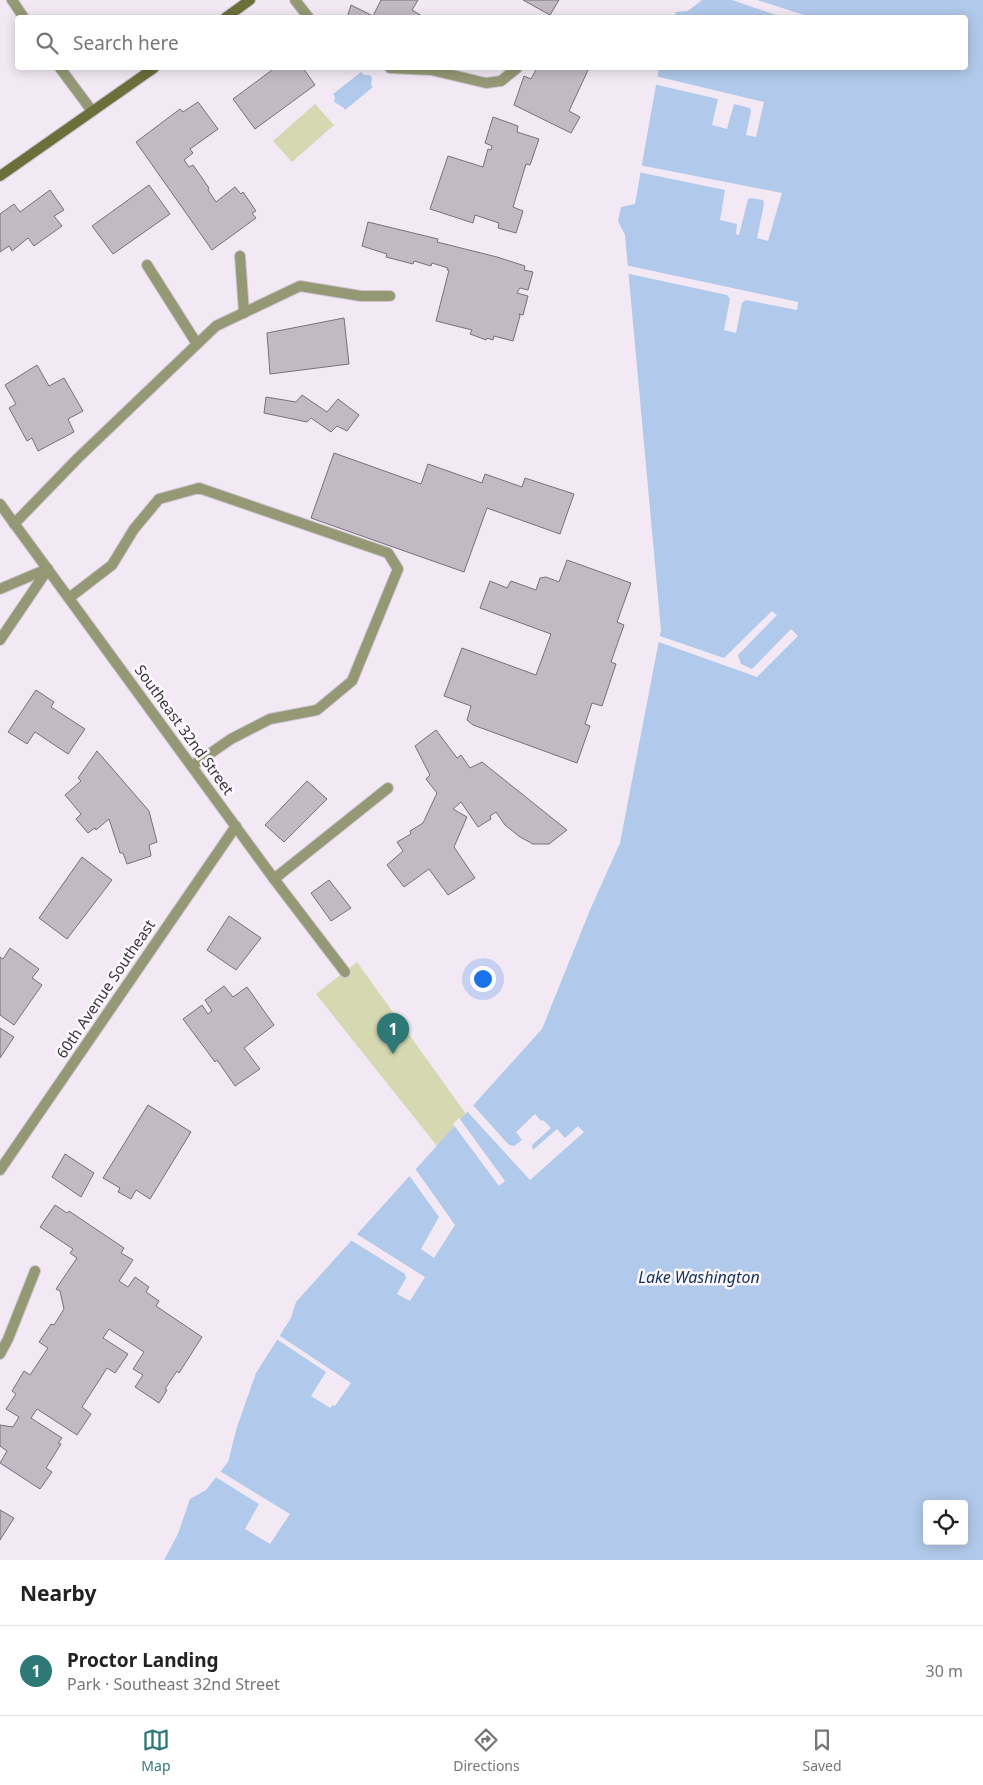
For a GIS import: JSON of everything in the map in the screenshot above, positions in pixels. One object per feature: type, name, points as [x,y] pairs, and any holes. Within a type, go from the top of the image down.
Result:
[{"type":"street","points":[[12,0],[22,15]]},
{"type":"street","points":[[229,15],[250,0]]},
{"type":"street","points":[[295,0],[307,15]]},
{"type":"street","points":[[61,70],[92,111]]},
{"type":"street","points":[[0,176],[151,70]]},
{"type":"street","points":[[431,70],[486,83],[502,81],[514,70]]},
{"type":"street","points":[[240,256],[244,313]]},
{"type":"street","points":[[147,265],[197,344]]},
{"type":"street","points":[[14,524],[78,458],[216,326],[300,286],[361,296],[390,296]]},
{"type":"street","points":[[69,598],[112,565],[134,529],[159,499],[199,488],[388,553],[398,569],[352,681],[317,710],[270,719],[231,739],[192,766]]},
{"type":"street","name":"Southeast 32nd Street","points":[[0,504],[344,972]]},
{"type":"street","points":[[0,589],[48,569]]},
{"type":"street","points":[[0,640],[48,569]]},
{"type":"street","points":[[274,879],[388,788]]},
{"type":"street","name":"60th Avenue Southeast","points":[[0,1170],[236,826]]},
{"type":"street","points":[[0,1354],[8,1339],[35,1271]]},
{"type":"green space","points":[[315,104],[334,125],[292,162],[273,141]]},
{"type":"green space","points":[[357,962],[466,1114],[437,1146],[316,994]]},
{"type":"water","name":"Lake Washington","points":[[702,0],[983,0],[983,1560],[164,1560],[178,1534],[190,1499],[206,1490],[228,1462],[237,1427],[256,1373],[291,1318],[296,1302],[542,1029],[590,910],[620,843],[661,630],[625,235],[618,221],[621,207],[635,204],[659,70],[968,70],[968,15],[675,15],[676,12],[688,11]]},
{"type":"water","points":[[361,72],[364,75],[370,75],[373,87],[345,110],[334,102],[335,97],[333,94]]},
{"type":"pier","points":[[732,0],[757,0],[804,15],[776,15]]},
{"type":"pier","points":[[655,76],[764,102],[756,137],[746,135],[750,108],[734,104],[727,129],[712,125],[718,99],[653,84]]},
{"type":"pier","points":[[639,165],[782,193],[768,241],[757,238],[764,204],[763,200],[748,199],[739,235],[736,234],[737,224],[720,220],[725,190],[638,172]]},
{"type":"pier","points":[[625,265],[798,302],[797,310],[746,300],[742,303],[736,333],[724,330],[730,299],[727,295],[625,273]]},
{"type":"pier","points":[[772,611],[777,615],[738,655],[741,664],[752,669],[791,629],[798,636],[757,677],[656,641],[657,635],[724,658]]},
{"type":"pier","points":[[472,1104],[509,1145],[514,1146],[522,1140],[516,1132],[535,1114],[551,1128],[532,1145],[533,1150],[557,1129],[565,1138],[578,1126],[584,1132],[530,1180],[466,1110]]},
{"type":"pier","points":[[459,1118],[505,1181],[499,1186],[453,1124]]},
{"type":"pier","points":[[414,1167],[455,1225],[434,1258],[421,1249],[439,1217],[408,1174]]},
{"type":"pier","points":[[355,1233],[425,1277],[410,1301],[397,1294],[406,1278],[405,1274],[349,1239]]},
{"type":"pier","points":[[277,1334],[351,1383],[335,1406],[333,1405],[330,1408],[311,1396],[326,1372],[275,1338]]},
{"type":"pier","points":[[218,1470],[290,1514],[270,1544],[245,1529],[259,1504],[214,1476]]},
{"type":"building","points":[[381,0],[418,0],[412,10],[420,15],[374,15]]},
{"type":"building","points":[[523,0],[559,0],[550,15]]},
{"type":"building","points":[[351,5],[371,15],[348,15]]},
{"type":"building","points":[[272,70],[304,70],[315,85],[255,129],[233,99]]},
{"type":"building","points":[[536,70],[588,70],[569,111],[580,117],[571,133],[514,105],[524,76],[531,79]]},
{"type":"building","points":[[198,102],[218,129],[190,149],[193,153],[184,160],[189,167],[193,165],[216,202],[235,187],[241,194],[243,192],[256,211],[252,213],[256,218],[212,250],[136,142],[180,109],[183,112]]},
{"type":"building","points":[[493,117],[518,126],[517,132],[539,139],[530,165],[526,164],[513,207],[523,211],[516,233],[498,228],[499,223],[475,215],[473,223],[430,209],[448,156],[483,167],[488,149],[491,150],[492,146],[485,143]]},
{"type":"building","points":[[149,185],[170,214],[113,254],[92,226]]},
{"type":"building","points":[[50,190],[64,210],[54,216],[62,226],[34,246],[28,238],[12,251],[9,246],[0,252],[0,214],[14,204],[20,212]]},
{"type":"building","points":[[368,222],[438,239],[437,242],[497,257],[525,266],[524,270],[533,272],[528,290],[520,288],[517,293],[528,296],[523,315],[519,314],[513,341],[494,336],[493,340],[487,338],[486,340],[470,334],[472,330],[436,321],[448,268],[432,263],[431,266],[414,261],[413,264],[386,257],[387,254],[362,246]]},
{"type":"building","points":[[344,318],[349,364],[270,374],[267,333]]},
{"type":"building","points":[[37,365],[49,386],[64,378],[83,411],[68,419],[74,432],[38,451],[32,438],[27,441],[9,408],[16,404],[5,385]]},
{"type":"building","points":[[302,395],[327,412],[338,399],[359,415],[347,431],[337,426],[331,432],[311,418],[307,422],[264,413],[266,397],[296,402]]},
{"type":"building","points":[[334,453],[421,484],[428,464],[482,483],[485,474],[522,487],[525,478],[574,494],[560,534],[487,508],[464,572],[311,518]]},
{"type":"building","points":[[567,560],[631,583],[617,622],[624,625],[611,662],[616,664],[602,706],[592,703],[585,724],[590,726],[577,763],[473,725],[467,720],[471,706],[444,696],[462,648],[536,675],[551,634],[480,608],[490,581],[507,588],[511,581],[536,590],[540,578],[546,577],[559,582]]},
{"type":"building","points":[[36,690],[54,702],[51,707],[85,729],[68,754],[35,732],[27,744],[8,732]]},
{"type":"building","points":[[436,730],[457,758],[461,755],[470,768],[482,762],[567,830],[549,844],[533,844],[520,837],[505,825],[496,812],[490,816],[491,819],[478,827],[461,802],[453,809],[467,817],[454,847],[475,878],[448,895],[429,869],[404,887],[387,865],[403,851],[397,842],[411,834],[410,831],[423,823],[437,793],[426,779],[430,775],[415,746]]},
{"type":"building","points":[[97,751],[149,811],[157,842],[149,845],[151,856],[127,864],[123,853],[120,853],[109,819],[96,830],[95,828],[88,833],[76,819],[81,814],[65,795],[81,781],[78,778]]},
{"type":"building","points":[[307,781],[327,799],[284,842],[265,825]]},
{"type":"building","points":[[82,857],[112,880],[67,939],[39,918]]},
{"type":"building","points":[[329,880],[351,908],[331,921],[311,893]]},
{"type":"building","points":[[229,916],[261,938],[236,970],[207,950]]},
{"type":"building","points":[[10,948],[39,969],[32,978],[42,985],[14,1025],[0,1015],[0,957],[3,959]]},
{"type":"building","points":[[224,986],[233,997],[247,987],[274,1025],[244,1048],[260,1069],[235,1086],[217,1060],[215,1062],[183,1019],[202,1005],[208,1014],[212,1011],[205,1000]]},
{"type":"building","points":[[0,1028],[14,1037],[0,1058]]},
{"type":"building","points":[[148,1105],[191,1132],[150,1199],[136,1190],[131,1199],[118,1192],[120,1188],[103,1178]]},
{"type":"building","points":[[65,1154],[94,1173],[81,1197],[52,1177]]},
{"type":"building","points":[[55,1205],[67,1213],[69,1211],[124,1248],[121,1253],[133,1260],[119,1281],[128,1287],[135,1277],[149,1287],[146,1292],[159,1301],[156,1306],[202,1337],[179,1373],[177,1371],[165,1389],[167,1390],[159,1403],[135,1387],[143,1375],[133,1369],[144,1352],[109,1329],[103,1338],[128,1354],[115,1373],[107,1368],[82,1407],[91,1414],[77,1435],[37,1409],[31,1418],[62,1438],[58,1443],[61,1444],[46,1468],[52,1472],[40,1489],[0,1463],[7,1451],[0,1446],[0,1425],[13,1427],[19,1417],[6,1409],[16,1394],[12,1391],[24,1371],[30,1375],[48,1348],[39,1342],[51,1324],[54,1325],[64,1309],[60,1291],[56,1289],[77,1258],[70,1253],[73,1249],[40,1227]]},
{"type":"building","points":[[0,1510],[14,1518],[0,1540]]},
{"type":"place","name":"Proctor Landing","points":[[393,1054]]}]
